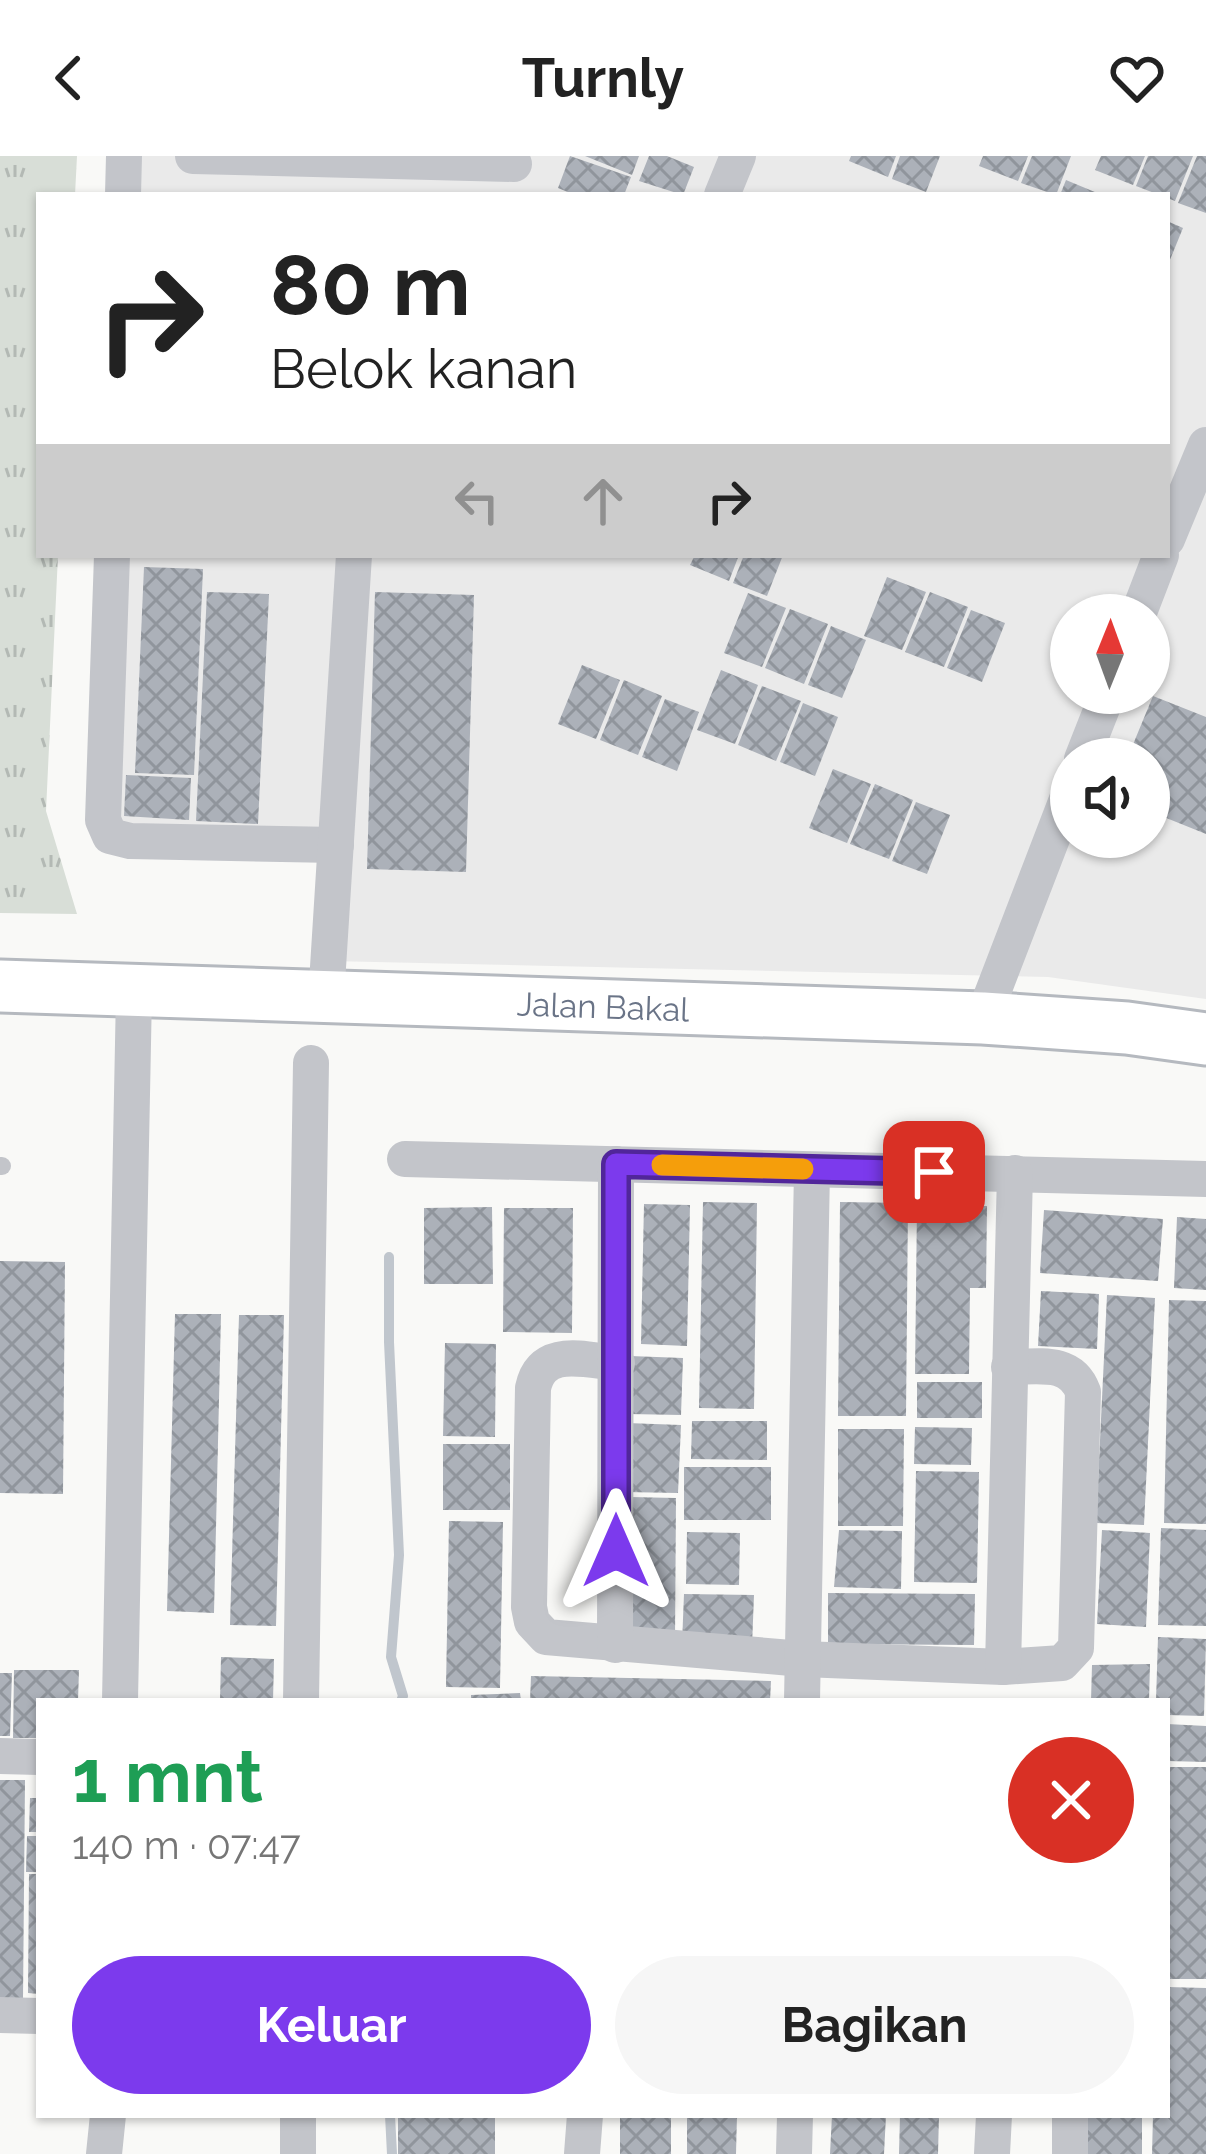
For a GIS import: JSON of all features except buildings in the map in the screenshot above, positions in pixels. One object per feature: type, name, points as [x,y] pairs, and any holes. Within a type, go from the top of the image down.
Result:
[{"type":"street","points":[[123,192],[124,156]]},
{"type":"street","points":[[194,156],[508,167]]},
{"type":"street","points":[[723,192],[738,156]]},
{"type":"street","points":[[1170,532],[1206,445]]},
{"type":"street","points":[[112,558],[103,820],[110,836],[130,841],[336,845]]},
{"type":"street","points":[[326,999],[355,558]]},
{"type":"street","points":[[1146,594],[1160,558]]},
{"type":"street","points":[[983,1018],[1050,844]]},
{"type":"street","name":"Jalan Bakal","points":[[0,986],[983,1018],[1127,1028],[1206,1040]]},
{"type":"street","points":[[120,1698],[134,993]]},
{"type":"street","points":[[301,1698],[311,1063]]},
{"type":"street","points":[[405,1159],[1206,1179]]},
{"type":"street","points":[[615,1646],[616,1164]]},
{"type":"street","points":[[802,1698],[812,1170]]},
{"type":"street","points":[[1003,1667],[1015,1173]]},
{"type":"street","points":[[617,1363],[571,1359],[546,1362],[536,1370],[530,1607],[532,1622],[545,1637],[802,1660],[1003,1667],[1062,1664],[1076,1648],[1083,1392],[1078,1378],[1067,1370],[1009,1367]]},
{"type":"street","points":[[0,1756],[36,1757]]},
{"type":"street","points":[[0,2015],[36,2016]]},
{"type":"street","points":[[104,2154],[108,2118]]},
{"type":"street","points":[[298,2118],[298,2154]]},
{"type":"street","points":[[582,2154],[585,2118]]},
{"type":"street","points":[[794,2154],[795,2118]]},
{"type":"street","points":[[992,2154],[994,2118]]},
{"type":"street","points":[[1070,2118],[1070,2154]]},
{"type":"shaded area","points":[[130,156],[1206,156],[1206,999],[1048,977],[330,961],[335,844],[111,836],[119,558],[1170,558],[1170,192],[129,192]]},
{"type":"green space","points":[[0,156],[77,156],[75,192],[36,192],[36,558],[58,558],[46,811],[77,914],[0,913]]},
{"type":"waterway","points":[[389,1257],[399,1555],[391,1657],[402,1698]]},
{"type":"waterway","points":[[390,2118],[392,2154]]},
{"type":"slow traffic","points":[[662,1165],[803,1169]]},
{"type":"route","points":[[616,1551],[616,1164],[934,1172]]}]
